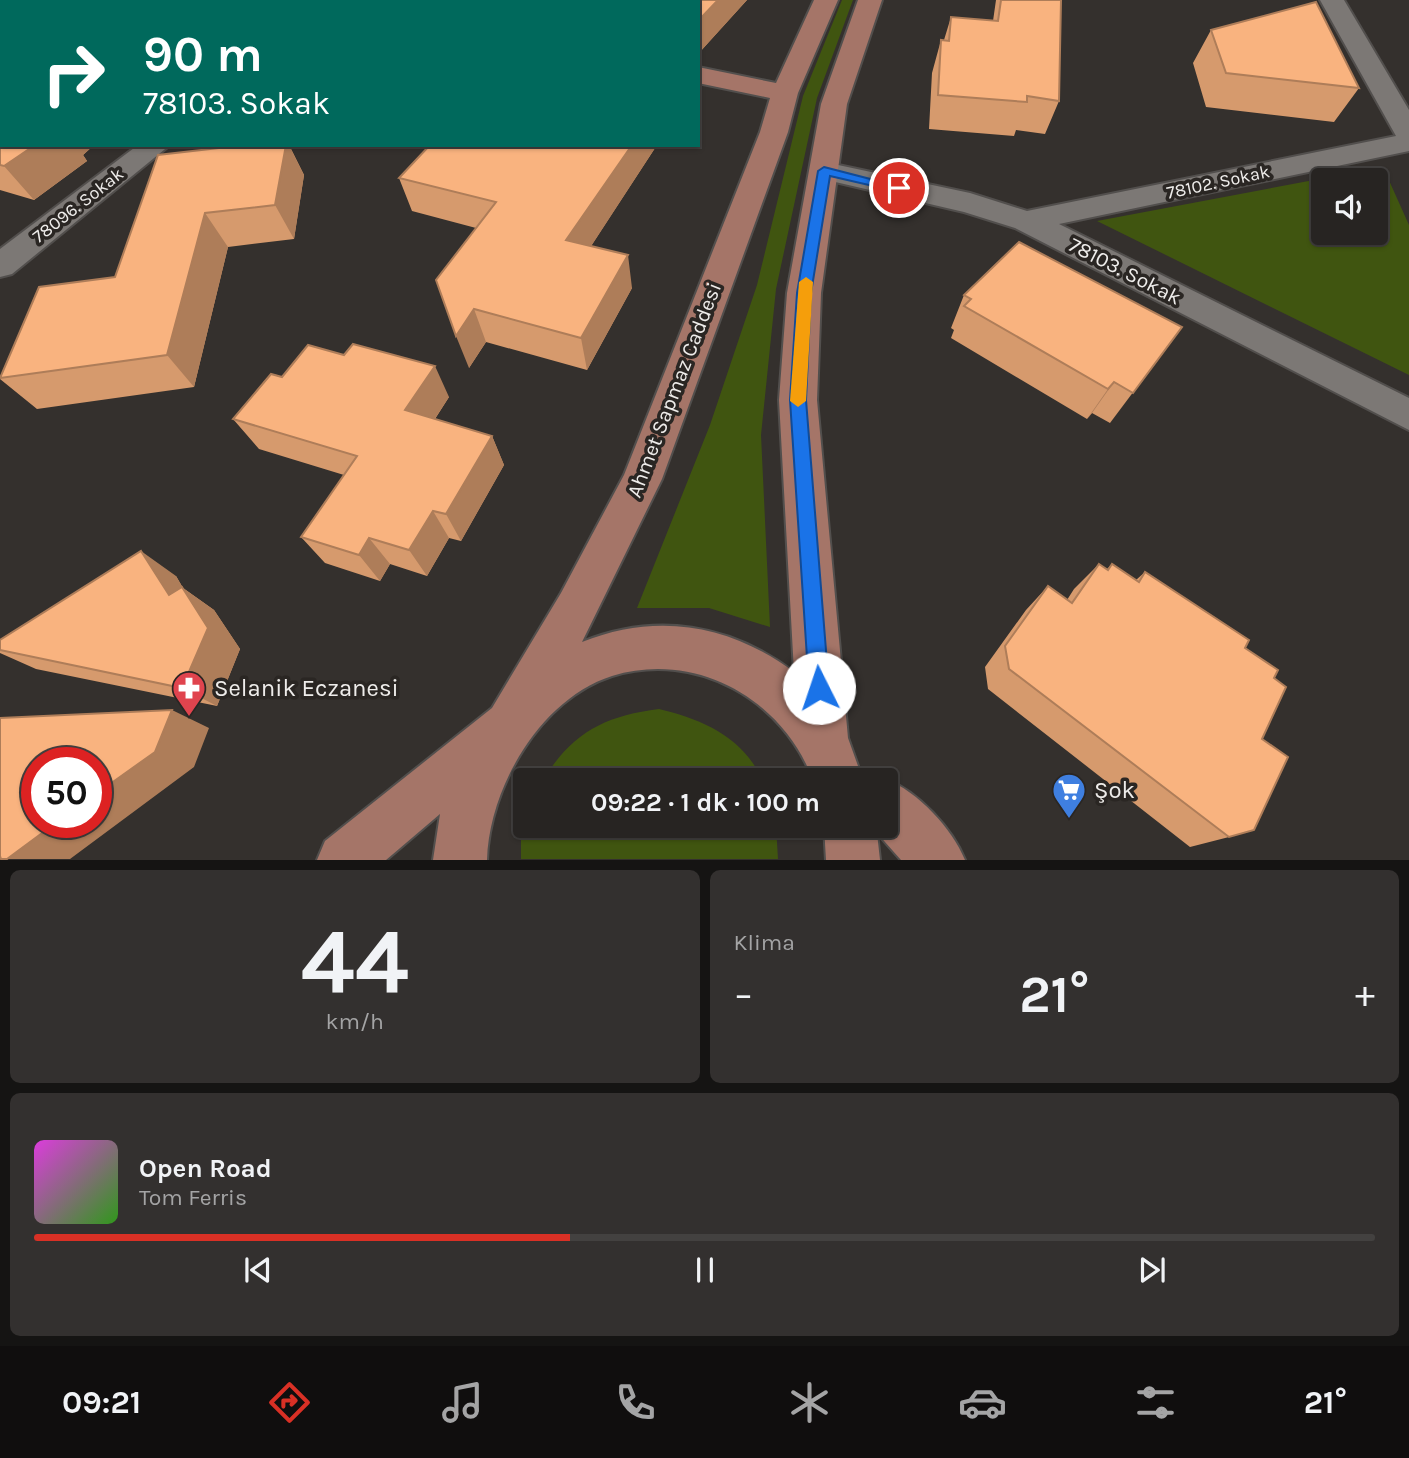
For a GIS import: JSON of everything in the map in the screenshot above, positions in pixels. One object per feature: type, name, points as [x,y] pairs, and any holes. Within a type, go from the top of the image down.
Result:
[{"type":"main road","name":"Ahmet Sapmaz Caddesi","points":[[344,859],[509,725],[577,608],[642,479],[775,132],[785,93],[826,0]]},
{"type":"main road","points":[[831,761],[798,400],[804,293],[834,104],[870,0]]},
{"type":"main road","points":[[700,75],[785,93]]},
{"type":"main road","points":[[460,859],[460,843],[477,778],[509,725],[556,679],[612,652],[671,644],[729,658],[781,690],[831,761]]},
{"type":"main road","points":[[898,817],[938,859]]},
{"type":"main road","points":[[851,838],[853,859]]},
{"type":"street","points":[[1332,0],[1409,134]]},
{"type":"street","name":"78102. Sokak","points":[[1026,221],[1409,142]]},
{"type":"street","name":"78096. Sokak","points":[[0,266],[153,147]]},
{"type":"street","name":"78103. Sokak","points":[[824,171],[970,203],[1026,221],[1409,415]]},
{"type":"green space","points":[[842,0],[853,0],[817,98],[776,289],[761,435],[770,627],[709,608],[637,608],[710,425],[757,285],[803,96]]},
{"type":"green space","points":[[1388,178],[1409,225],[1409,375],[1097,221],[1311,181],[1311,245],[1388,245]]},
{"type":"green space","points":[[659,709],[690,718],[720,732],[744,752],[756,768],[551,768],[566,750],[591,730],[622,716]]},
{"type":"green space","points":[[777,838],[778,859],[521,859],[521,839]]},
{"type":"building","points":[[700,0],[718,0],[700,19]]},
{"type":"building","points":[[1001,0],[1061,0],[1059,101],[1027,96],[1027,102],[938,95],[941,40],[949,41],[951,17],[998,21]]},
{"type":"building","points":[[1316,2],[1359,88],[1226,73],[1211,30]]},
{"type":"building","points":[[0,147],[32,147],[4,166],[0,165]]},
{"type":"building","points":[[228,147],[286,147],[275,205],[205,213],[167,355],[0,378],[39,287],[115,277],[158,155]]},
{"type":"building","points":[[428,147],[631,147],[566,240],[628,255],[581,338],[474,309],[456,336],[436,280],[496,202],[399,178]]},
{"type":"building","points":[[1019,242],[1182,327],[1133,393],[1114,382],[1108,389],[964,306],[971,299],[964,295]]},
{"type":"building","points":[[353,344],[435,366],[405,410],[492,436],[446,514],[433,511],[409,550],[369,538],[359,555],[301,537],[357,456],[233,419],[271,374],[282,377],[308,345],[344,355]]},
{"type":"building","points":[[141,551],[169,595],[182,587],[208,628],[182,688],[0,650],[0,640]]},
{"type":"building","points":[[1099,564],[1108,570],[1112,564],[1139,582],[1145,572],[1249,640],[1245,648],[1278,670],[1274,678],[1286,687],[1262,739],[1288,757],[1254,830],[1229,837],[1009,669],[1005,646],[1048,586],[1072,603]]},
{"type":"building","points":[[172,710],[155,752],[112,783],[112,747],[21,747],[21,838],[35,838],[7,859],[1,859],[0,856],[0,718]]},
{"type":"slow traffic","points":[[798,401],[806,282]]},
{"type":"place","name":"Selanik Eczanesi","points":[[189,718]]},
{"type":"place","name":"Şok","points":[[1069,820]]},
{"type":"route","points":[[819,688],[798,400],[804,293],[824,171],[899,188]]}]
